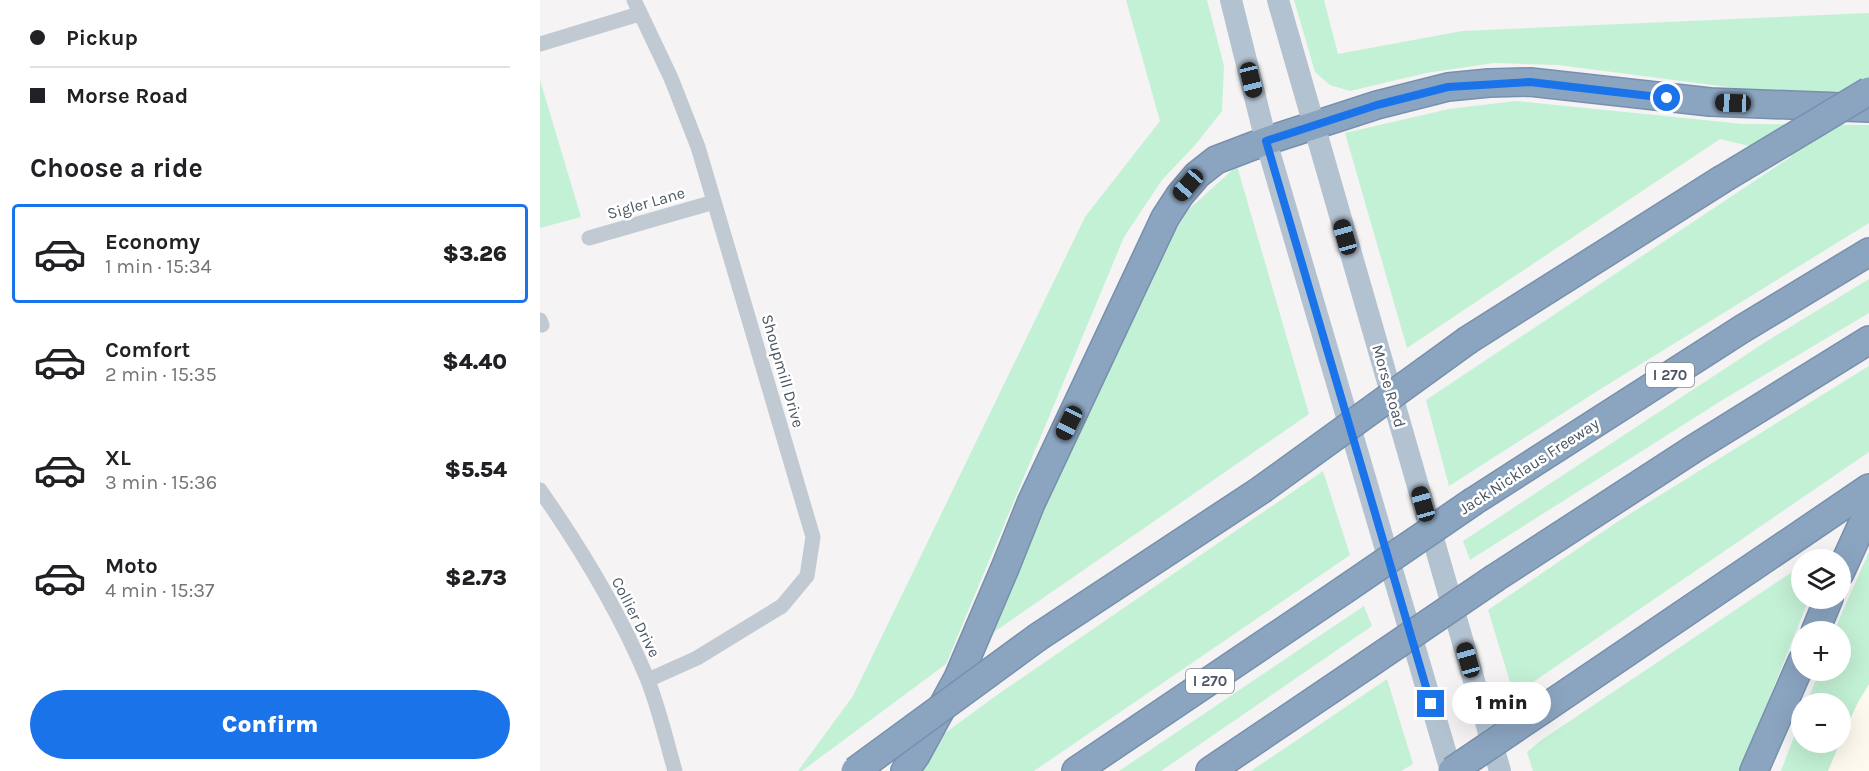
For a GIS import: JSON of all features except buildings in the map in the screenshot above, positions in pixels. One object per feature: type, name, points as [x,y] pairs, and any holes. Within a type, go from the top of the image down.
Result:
[{"type":"highway","points":[[905,771],[958,678],[1030,503],[1164,219],[1180,195],[1216,160],[1266,141],[1377,105],[1448,87],[1489,83],[1530,82],[1710,102],[1869,108]]},
{"type":"highway","points":[[855,771],[1038,637],[1261,490],[1468,340],[1721,180],[1869,92]]},
{"type":"highway","name":"Jack Nicklaus Freeway","points":[[1076,771],[1474,501],[1742,329],[1869,252]]},
{"type":"highway","points":[[1210,771],[1495,578],[1695,447],[1869,340]]},
{"type":"highway","points":[[1451,771],[1869,488]]},
{"type":"highway","points":[[1851,549],[1869,513]]},
{"type":"highway","points":[[1754,771],[1793,681]]},
{"type":"main road","points":[[1231,0],[1266,141],[1451,771]]},
{"type":"main road","name":"Morse Road","points":[[1278,0],[1500,771]]},
{"type":"street","points":[[540,45],[637,7]]},
{"type":"street","name":"Shoupmill Drive","points":[[637,7],[675,88],[698,147],[813,537],[807,576],[782,606],[697,658],[648,680]]},
{"type":"street","name":"Sigler Lane","points":[[589,238],[714,202]]},
{"type":"street","name":"Collier Drive","points":[[540,490],[565,525],[614,605],[648,680],[675,771]]},
{"type":"shaded area","points":[[1869,684],[1869,771],[1828,771],[1836,753],[1851,753],[1851,718]]},
{"type":"green space","points":[[1126,0],[1207,0],[1224,66],[1222,111],[1196,144],[1162,180],[1124,237],[946,664],[802,771],[798,771],[853,696],[1085,217],[1160,121]]},
{"type":"green space","points":[[1294,0],[1324,0],[1338,54],[1462,31],[1869,13],[1869,89],[1789,95],[1558,65],[1494,63],[1426,73],[1350,91],[1330,85],[1315,72]]},
{"type":"green space","points":[[540,80],[581,217],[540,228]]},
{"type":"green space","points":[[1516,101],[1743,124],[1869,125],[1869,223],[1449,486],[1426,400],[1792,156],[1720,139],[1407,348],[1345,133],[1449,109]]},
{"type":"green space","points":[[1237,166],[1309,414],[994,632],[1052,489],[1165,246],[1189,209]]},
{"type":"green space","points":[[1869,279],[1869,313],[1724,399],[1470,560],[1463,541],[1767,341]]},
{"type":"green space","points":[[1869,366],[1869,452],[1514,695],[1488,610],[1620,520]]},
{"type":"green space","points":[[1323,471],[1350,555],[1034,771],[922,771],[941,736]]},
{"type":"green space","points":[[1869,552],[1869,684],[1851,717],[1851,693],[1811,693],[1815,681],[1851,681],[1851,621],[1838,621],[1844,609],[1851,609],[1851,593]]},
{"type":"green space","points":[[1791,573],[1791,609],[1805,609],[1800,621],[1791,621],[1791,644],[1740,771],[1533,771],[1527,752]]},
{"type":"green space","points":[[1364,606],[1372,626],[1161,771],[1119,771]]},
{"type":"green space","points":[[1387,679],[1413,764],[1401,771],[1251,771]]},
{"type":"green space","points":[[1791,744],[1791,753],[1835,753],[1828,771],[1781,771]]},
{"type":"route","points":[[1431,704],[1266,141],[1377,105],[1448,87],[1530,82],[1667,98]]}]
